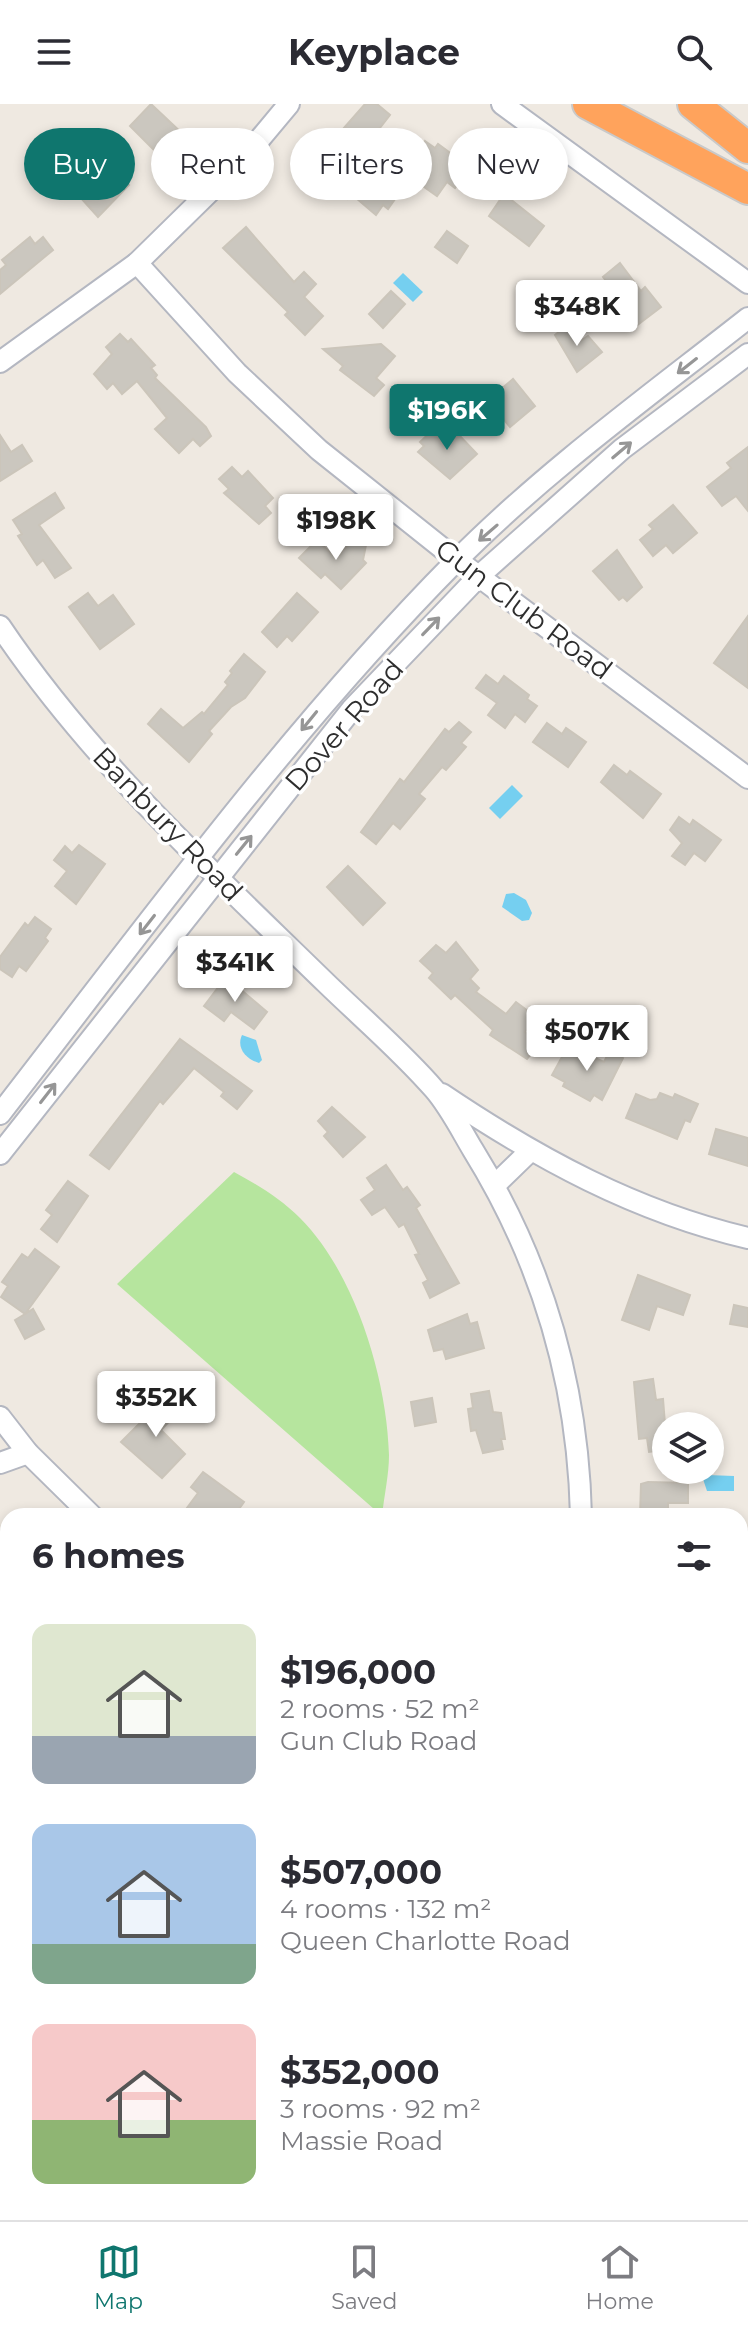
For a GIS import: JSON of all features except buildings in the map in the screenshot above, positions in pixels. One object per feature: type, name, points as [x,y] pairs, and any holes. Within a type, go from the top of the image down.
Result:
[{"type":"highway","points":[[588,104],[748,189]]},
{"type":"highway","points":[[693,104],[748,148]]},
{"type":"street","points":[[0,362],[137,263],[244,158],[289,104]]},
{"type":"street","points":[[502,104],[748,283]]},
{"type":"street","name":"Gun Club Road","points":[[137,263],[237,373],[319,450],[457,560],[748,778]]},
{"type":"street","name":"Dover Road","points":[[0,1114],[199,857],[332,692],[457,560],[594,439],[748,318]]},
{"type":"street","name":"Dover Road","points":[[0,1154],[352,709],[479,576],[622,449],[748,354]]},
{"type":"street","name":"Banbury Road","points":[[0,626],[95,750],[218,877],[436,1090],[495,1185],[545,1295],[565,1367],[575,1423],[580,1508]]},
{"type":"street","points":[[436,1090],[530,1151],[638,1204],[705,1228],[748,1238]]},
{"type":"street","points":[[495,1185],[530,1151]]},
{"type":"street","points":[[0,1417],[28,1453],[84,1508]]},
{"type":"street","points":[[0,1463],[28,1453]]},
{"type":"green space","points":[[234,1172],[285,1204],[320,1241],[337,1267],[364,1328],[382,1393],[387,1425],[389,1463],[383,1508],[373,1508],[117,1284]]},
{"type":"water","points":[[403,273],[423,292],[413,302],[393,283]]},
{"type":"water","points":[[512,785],[523,796],[500,819],[489,808]]},
{"type":"water","points":[[514,893],[526,900],[532,913],[529,920],[522,921],[502,907],[506,894]]},
{"type":"water","points":[[242,1035],[256,1040],[262,1060],[259,1063],[243,1052],[240,1044]]},
{"type":"water","points":[[724,1476],[734,1476],[734,1491],[707,1491],[705,1484],[724,1484]]}]
